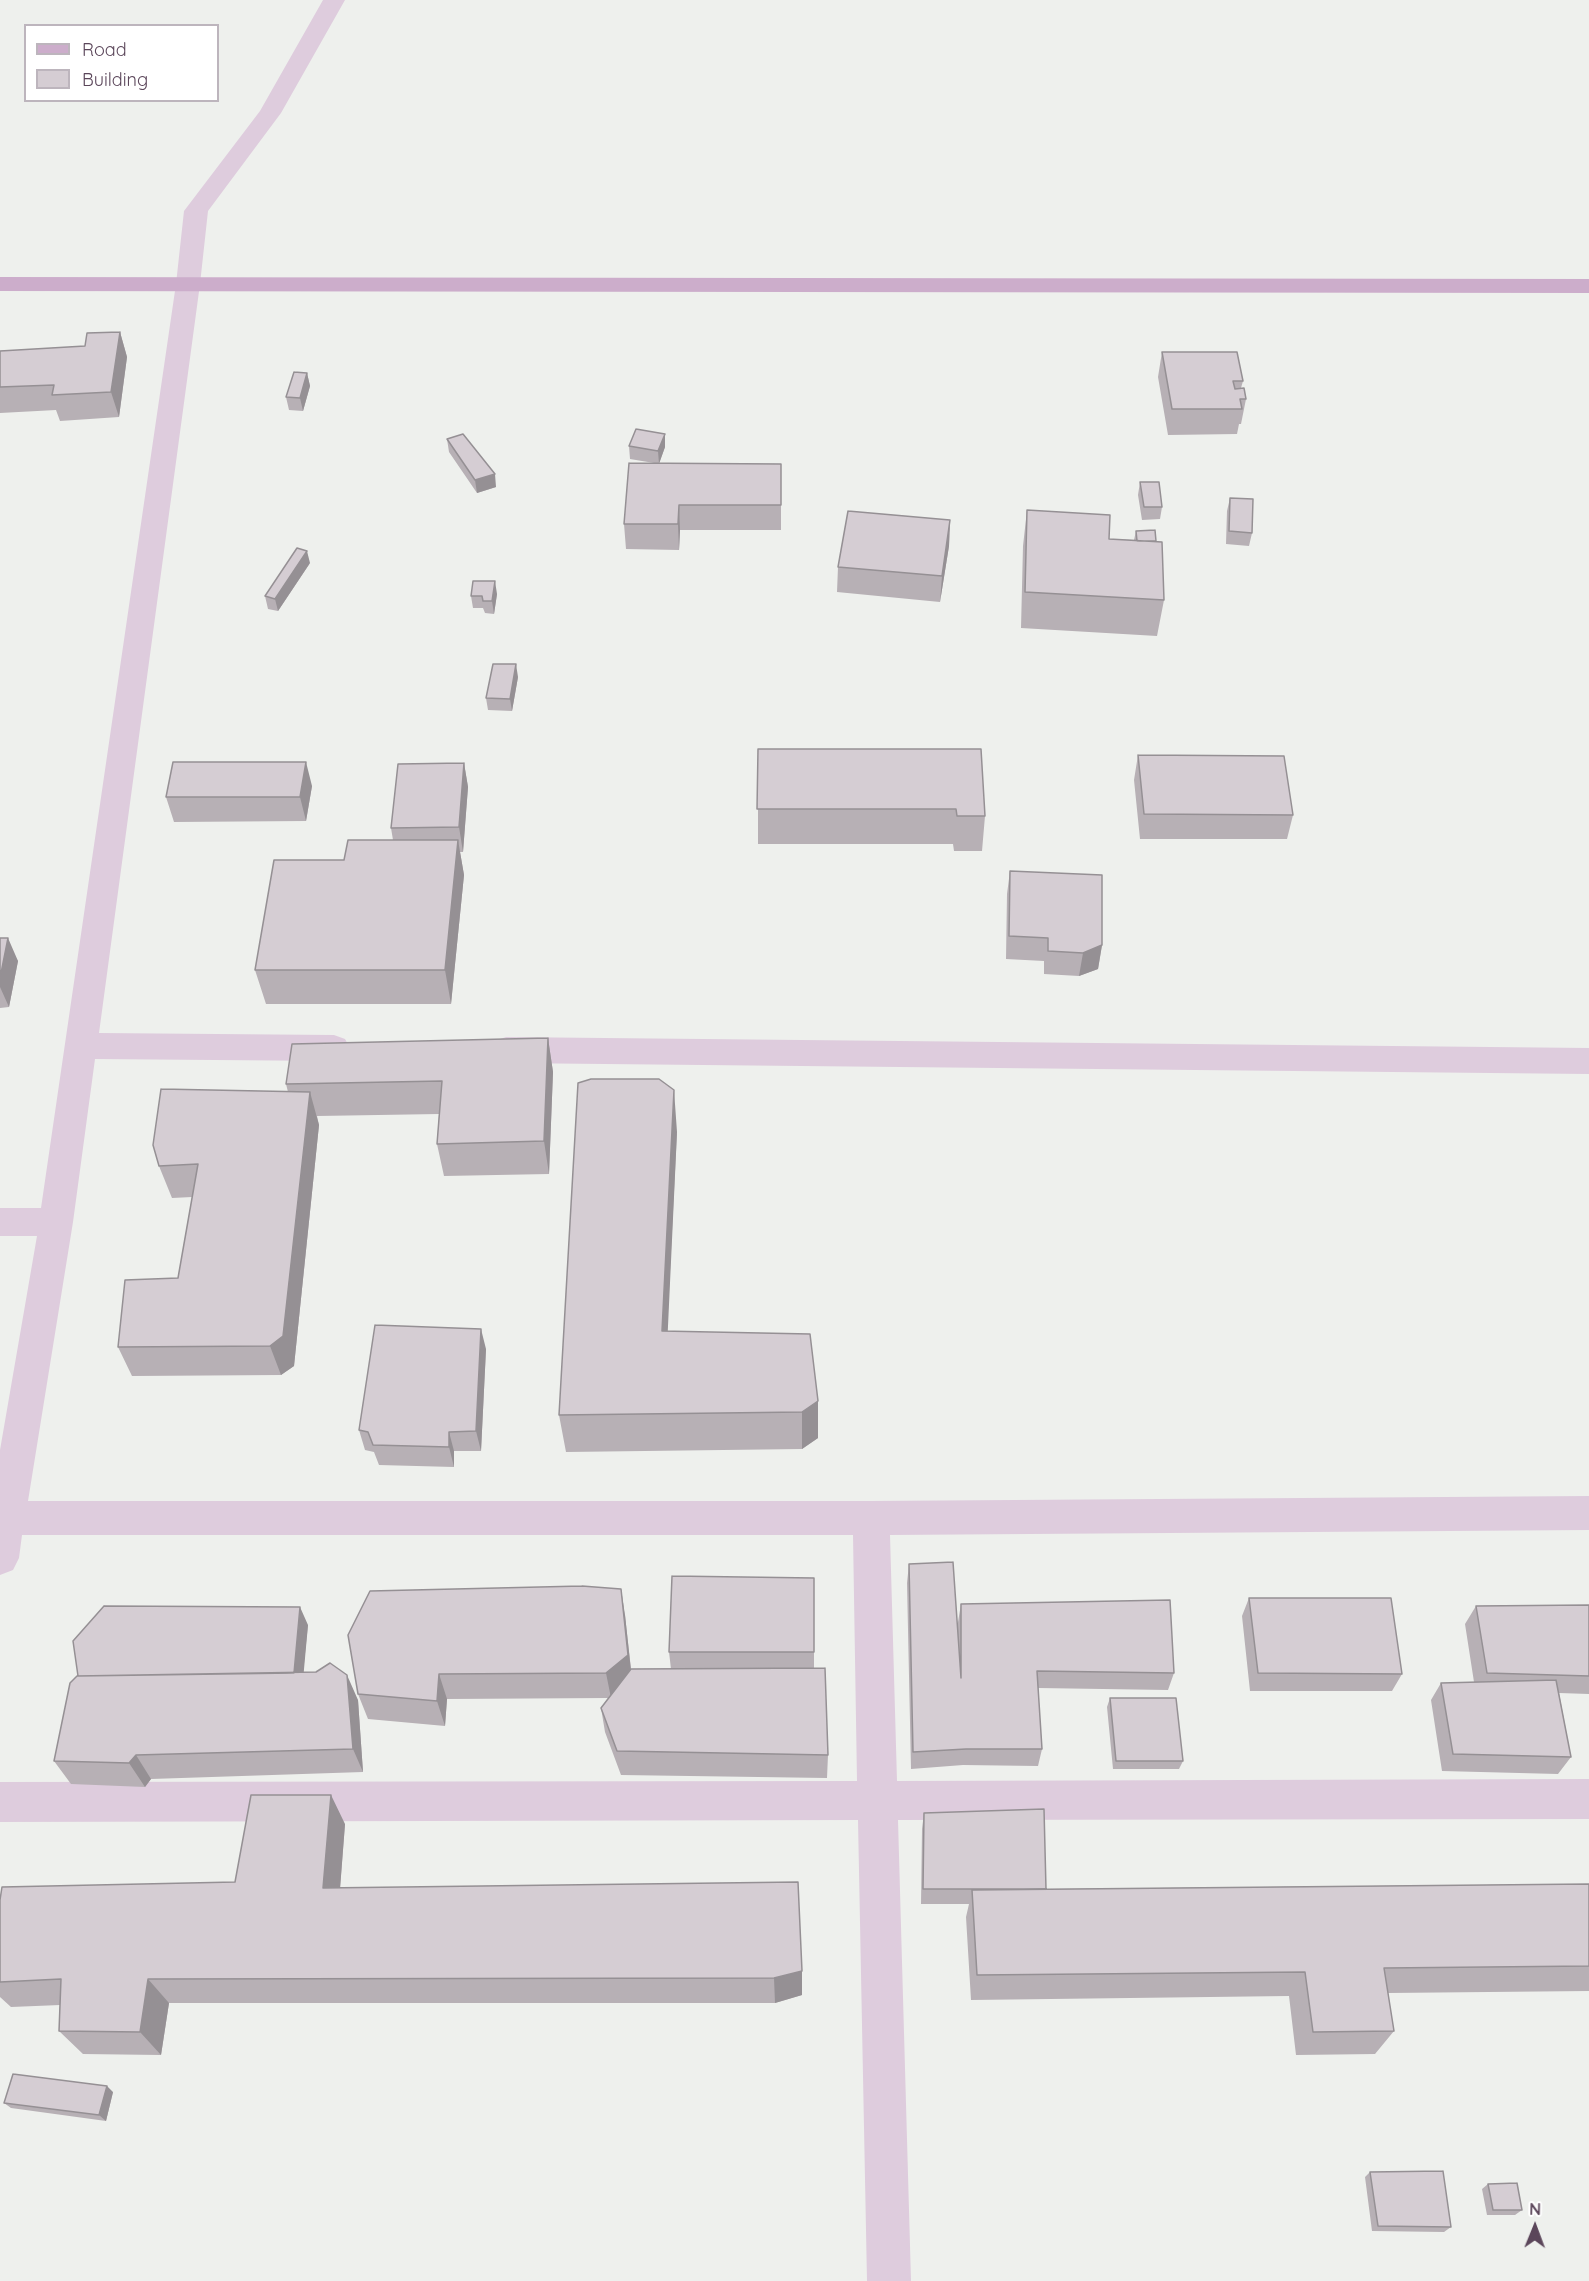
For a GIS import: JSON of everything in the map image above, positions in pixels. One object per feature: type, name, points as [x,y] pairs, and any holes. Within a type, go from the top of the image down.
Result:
[{"type":"main road","points":[[0,284],[1589,286]]},
{"type":"street","points":[[0,1558],[56,1222],[188,284],[196,211],[270,112],[334,0]]},
{"type":"street","points":[[81,1046],[368,1049]]},
{"type":"street","points":[[476,1050],[1589,1060]]},
{"type":"street","points":[[0,1222],[56,1222]]},
{"type":"street","points":[[8,1518],[871,1518],[1589,1513]]},
{"type":"street","points":[[871,1518],[889,2281]]},
{"type":"street","points":[[0,1802],[1589,1799]]},
{"type":"building","points":[[120,332],[111,392],[52,395],[54,385],[0,387],[0,351],[85,346],[87,333]]},
{"type":"building","points":[[1162,352],[1237,352],[1243,381],[1233,381],[1235,389],[1244,388],[1246,399],[1240,399],[1242,409],[1172,409]]},
{"type":"building","points":[[294,372],[307,373],[300,398],[286,397]]},
{"type":"building","points":[[636,429],[665,434],[658,451],[629,446]]},
{"type":"building","points":[[463,434],[495,474],[475,480],[447,439]]},
{"type":"building","points":[[629,463],[781,464],[781,505],[679,505],[678,524],[624,524]]},
{"type":"building","points":[[1140,482],[1159,482],[1162,507],[1144,507]]},
{"type":"building","points":[[1230,498],[1253,499],[1252,533],[1229,531]]},
{"type":"building","points":[[1027,510],[1110,515],[1109,539],[1162,542],[1164,600],[1025,592]]},
{"type":"building","points":[[848,511],[950,520],[942,576],[838,567]]},
{"type":"building","points":[[1155,530],[1156,541],[1137,541],[1136,531]]},
{"type":"building","points":[[297,548],[307,551],[275,599],[265,596]]},
{"type":"building","points":[[473,581],[495,581],[492,601],[483,601],[482,596],[471,596]]},
{"type":"building","points":[[493,664],[516,664],[510,699],[486,698]]},
{"type":"building","points":[[758,749],[981,749],[985,816],[957,816],[956,809],[757,809]]},
{"type":"building","points":[[1138,755],[1284,756],[1293,815],[1144,814]]},
{"type":"building","points":[[173,762],[306,762],[300,797],[166,797]]},
{"type":"building","points":[[464,763],[459,827],[391,828],[398,764]]},
{"type":"building","points":[[348,840],[458,840],[445,970],[255,970],[274,860],[344,860]]},
{"type":"building","points":[[1010,871],[1102,875],[1102,945],[1083,953],[1048,951],[1048,938],[1009,936]]},
{"type":"building","points":[[0,938],[8,938],[0,978]]},
{"type":"building","points":[[548,1038],[544,1141],[437,1144],[442,1081],[286,1084],[292,1044]]},
{"type":"building","points":[[591,1079],[659,1079],[674,1090],[662,1331],[810,1334],[818,1401],[802,1412],[559,1415],[578,1083]]},
{"type":"building","points":[[161,1089],[310,1092],[283,1336],[270,1346],[118,1347],[125,1280],[178,1278],[198,1164],[159,1166],[153,1145]]},
{"type":"building","points":[[375,1325],[481,1329],[476,1431],[449,1432],[449,1447],[373,1445],[368,1432],[359,1430]]},
{"type":"building","points":[[953,1562],[961,1678],[961,1604],[1170,1600],[1174,1673],[1037,1671],[1042,1749],[913,1752],[909,1564]]},
{"type":"building","points":[[672,1576],[814,1578],[814,1652],[669,1652]]},
{"type":"building","points":[[582,1586],[621,1589],[628,1655],[606,1673],[439,1674],[437,1701],[358,1694],[348,1635],[370,1591]]},
{"type":"building","points":[[1249,1598],[1391,1598],[1402,1674],[1258,1673]]},
{"type":"building","points":[[1589,1605],[1589,1676],[1487,1673],[1476,1606]]},
{"type":"building","points":[[104,1606],[300,1607],[294,1673],[78,1676],[73,1641]]},
{"type":"building","points":[[330,1663],[347,1675],[353,1749],[136,1755],[129,1763],[54,1761],[70,1683],[77,1676],[316,1672]]},
{"type":"building","points":[[825,1668],[828,1755],[617,1751],[601,1708],[631,1669]]},
{"type":"building","points":[[1556,1680],[1571,1757],[1453,1754],[1441,1683]]},
{"type":"building","points":[[1110,1698],[1176,1698],[1183,1761],[1116,1761]]},
{"type":"building","points":[[251,1795],[331,1795],[323,1888],[798,1882],[802,1971],[774,1978],[148,1979],[140,2032],[59,2031],[61,1979],[0,1982],[2,1887],[235,1882]]},
{"type":"building","points":[[1044,1809],[1046,1889],[923,1889],[924,1813]]},
{"type":"building","points":[[1589,1884],[1589,1966],[1384,1968],[1394,2031],[1313,2032],[1305,1972],[977,1975],[972,1890]]},
{"type":"building","points":[[13,2074],[107,2086],[99,2115],[4,2103]]},
{"type":"building","points":[[1443,2171],[1451,2227],[1378,2226],[1370,2172]]},
{"type":"building","points":[[1517,2183],[1522,2210],[1493,2210],[1488,2184]]}]
